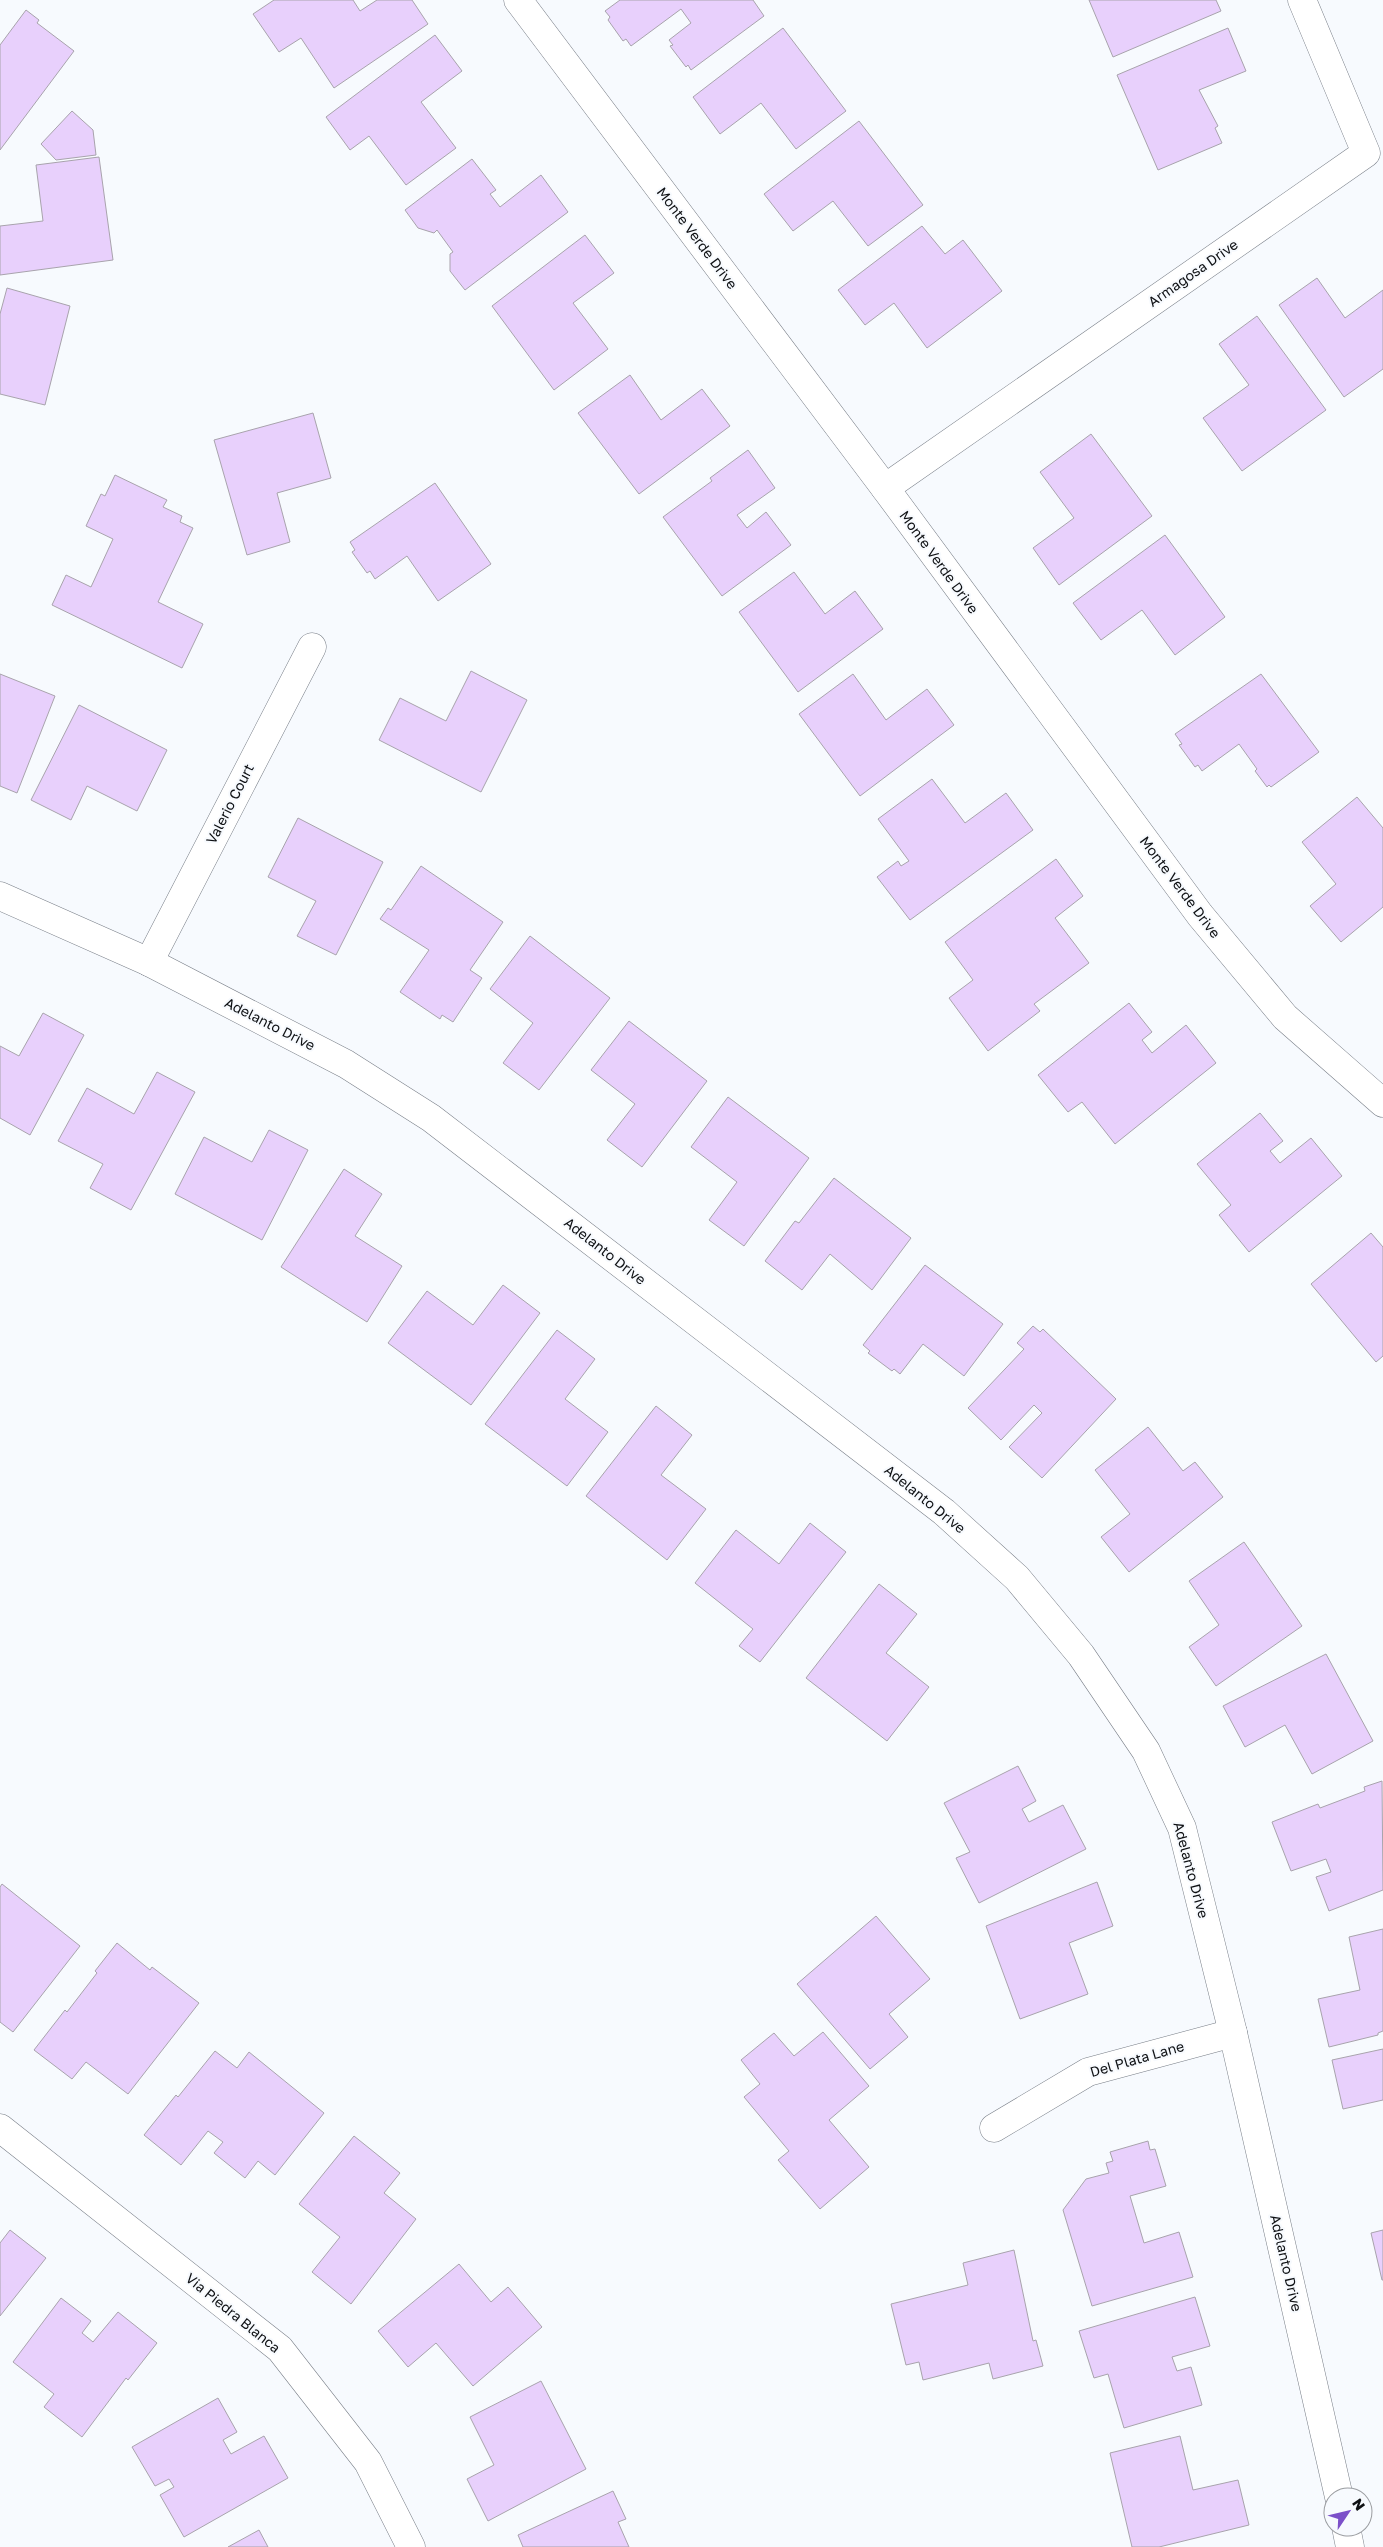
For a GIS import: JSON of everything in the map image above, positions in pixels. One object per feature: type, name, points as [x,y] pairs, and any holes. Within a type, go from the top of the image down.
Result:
[{"type":"street","name":"Monte Verde Drive","points":[[518,0],[884,488],[1200,915],[1285,1017],[1383,1104]]},
{"type":"street","name":"Armagosa Drive","points":[[884,488],[1366,153],[1302,0]]},
{"type":"street","name":"Valerio Court","points":[[149,962],[312,647]]},
{"type":"street","name":"Adelanto Drive","points":[[0,896],[149,962],[346,1064],[431,1118],[944,1512],[1017,1578],[1081,1655],[1146,1751],[1182,1828],[1233,2033],[1337,2487]]},
{"type":"street","name":"Del Plata Lane","points":[[994,2128],[1088,2072],[1233,2033]]},
{"type":"street","name":"Via Piedra Blanca","points":[[0,2128],[280,2349],[368,2462],[412,2547]]},
{"type":"building","points":[[274,0],[353,0],[360,11],[377,0],[412,0],[428,24],[334,88],[301,38],[279,52],[253,14]]},
{"type":"building","points":[[620,0],[753,0],[764,16],[691,70],[688,65],[686,67],[670,46],[673,45],[669,40],[691,23],[681,9],[631,46],[626,39],[623,41],[608,20],[610,17],[605,11]]},
{"type":"building","points":[[1089,0],[1216,0],[1221,11],[1113,57]]},
{"type":"building","points":[[26,10],[39,20],[37,23],[74,51],[0,150],[0,45]]},
{"type":"building","points":[[783,28],[846,111],[796,149],[761,103],[720,134],[693,97]]},
{"type":"building","points":[[1228,28],[1246,71],[1199,90],[1218,126],[1215,128],[1222,143],[1158,170],[1117,75]]},
{"type":"building","points":[[435,35],[462,71],[421,102],[456,148],[406,185],[369,136],[350,150],[326,117]]},
{"type":"building","points":[[72,111],[93,130],[96,155],[56,160],[41,144]]},
{"type":"building","points":[[859,121],[923,205],[868,246],[833,201],[793,231],[764,194]]},
{"type":"building","points":[[99,157],[113,260],[0,275],[0,226],[43,221],[36,165]]},
{"type":"building","points":[[472,159],[496,190],[490,194],[500,207],[541,175],[568,212],[465,290],[450,271],[450,254],[453,252],[437,230],[434,233],[418,228],[405,210]]},
{"type":"building","points":[[922,226],[945,254],[963,240],[1002,291],[927,348],[894,303],[865,325],[838,290]]},
{"type":"building","points":[[585,235],[614,273],[573,303],[608,349],[554,390],[492,306]]},
{"type":"building","points":[[1317,278],[1345,318],[1383,290],[1383,369],[1344,397],[1279,305]]},
{"type":"building","points":[[7,288],[70,306],[45,405],[0,394],[0,314]]},
{"type":"building","points":[[1257,316],[1326,410],[1242,471],[1203,418],[1249,385],[1219,344]]},
{"type":"building","points":[[630,375],[661,420],[702,389],[730,426],[639,494],[578,413]]},
{"type":"building","points":[[313,413],[331,478],[277,493],[290,542],[247,555],[214,440]]},
{"type":"building","points":[[1091,434],[1152,516],[1059,585],[1033,548],[1074,518],[1040,472]]},
{"type":"building","points":[[748,450],[775,488],[737,515],[747,528],[766,512],[791,545],[722,596],[663,517],[712,481],[710,478]]},
{"type":"building","points":[[115,475],[167,500],[163,507],[182,516],[180,522],[193,528],[158,602],[203,624],[182,668],[52,605],[66,575],[91,587],[113,539],[86,526],[101,494],[105,496]]},
{"type":"building","points":[[435,483],[491,564],[438,601],[407,556],[375,579],[370,571],[367,573],[352,552],[355,550],[350,542]]},
{"type":"building","points":[[1165,535],[1225,617],[1175,655],[1142,610],[1101,640],[1073,603]]},
{"type":"building","points":[[794,572],[825,614],[855,591],[883,629],[798,692],[739,612]]},
{"type":"building","points":[[471,671],[527,700],[481,792],[379,740],[400,698],[446,721]]},
{"type":"building","points":[[0,674],[55,696],[17,793],[0,786]]},
{"type":"building","points":[[853,674],[886,720],[927,689],[954,725],[860,796],[799,714]]},
{"type":"building","points":[[1261,674],[1319,752],[1271,787],[1269,785],[1267,787],[1255,771],[1257,769],[1239,744],[1202,771],[1198,765],[1195,767],[1179,745],[1182,744],[1175,734]]},
{"type":"building","points":[[79,705],[167,750],[137,811],[87,786],[71,820],[31,800]]},
{"type":"building","points":[[932,779],[965,823],[1006,793],[1033,830],[910,920],[877,877],[898,861],[901,866],[909,861],[878,819]]},
{"type":"building","points":[[1357,797],[1383,828],[1383,907],[1341,942],[1310,906],[1336,884],[1302,842]]},
{"type":"building","points":[[298,818],[383,862],[336,955],[297,936],[316,901],[268,877]]},
{"type":"building","points":[[1056,859],[1083,896],[1055,918],[1089,963],[1034,1004],[1040,1011],[988,1051],[949,998],[973,980],[945,942]]},
{"type":"building","points":[[421,866],[503,922],[470,970],[482,978],[453,1022],[442,1015],[440,1019],[400,992],[429,950],[380,919],[388,908],[391,910]]},
{"type":"building","points":[[530,936],[610,998],[539,1090],[503,1063],[533,1023],[490,989]]},
{"type":"building","points":[[1129,1003],[1152,1032],[1142,1040],[1152,1053],[1186,1025],[1216,1063],[1115,1144],[1082,1102],[1068,1112],[1038,1075]]},
{"type":"building","points":[[43,1013],[84,1035],[30,1135],[0,1118],[0,1046],[19,1056]]},
{"type":"building","points":[[629,1021],[707,1081],[642,1167],[607,1140],[635,1104],[591,1070]]},
{"type":"building","points":[[157,1072],[195,1092],[131,1210],[90,1188],[103,1164],[58,1141],[87,1088],[134,1114]]},
{"type":"building","points":[[728,1097],[809,1158],[744,1246],[709,1220],[737,1182],[691,1147]]},
{"type":"building","points":[[1260,1113],[1283,1141],[1270,1151],[1280,1163],[1311,1138],[1342,1176],[1249,1252],[1219,1215],[1231,1205],[1197,1164]]},
{"type":"building","points":[[269,1130],[308,1150],[262,1240],[175,1194],[204,1137],[252,1162]]},
{"type":"building","points":[[344,1169],[382,1194],[355,1236],[402,1266],[367,1322],[281,1267]]},
{"type":"building","points":[[834,1178],[911,1238],[872,1290],[830,1254],[802,1290],[765,1261],[795,1221],[799,1223]]},
{"type":"building","points":[[1371,1233],[1383,1247],[1383,1356],[1376,1362],[1311,1284]]},
{"type":"building","points":[[925,1265],[1003,1324],[964,1376],[923,1344],[900,1374],[894,1369],[892,1371],[868,1353],[870,1351],[863,1345]]},
{"type":"building","points":[[503,1285],[540,1313],[471,1405],[388,1343],[427,1291],[473,1325]]},
{"type":"building","points":[[1033,1326],[1040,1332],[1043,1329],[1116,1399],[1042,1478],[1009,1447],[1042,1413],[1034,1405],[1001,1440],[968,1408],[1024,1349],[1017,1343]]},
{"type":"building","points":[[557,1330],[595,1359],[565,1399],[608,1432],[567,1486],[485,1424]]},
{"type":"building","points":[[656,1406],[692,1435],[661,1475],[706,1509],[667,1560],[586,1496]]},
{"type":"building","points":[[1148,1427],[1183,1471],[1195,1462],[1223,1497],[1129,1572],[1101,1537],[1130,1514],[1095,1470]]},
{"type":"building","points":[[810,1523],[846,1552],[760,1662],[739,1646],[753,1629],[695,1583],[736,1530],[779,1564]]},
{"type":"building","points":[[1244,1542],[1302,1626],[1216,1686],[1189,1647],[1219,1625],[1189,1581]]},
{"type":"building","points":[[879,1584],[917,1614],[886,1653],[929,1687],[887,1741],[806,1678]]},
{"type":"building","points":[[1326,1654],[1373,1741],[1312,1774],[1285,1725],[1245,1747],[1223,1706]]},
{"type":"building","points":[[1018,1766],[1036,1801],[1022,1809],[1029,1822],[1063,1805],[1086,1849],[979,1903],[956,1858],[970,1852],[944,1803]]},
{"type":"building","points":[[1382,1781],[1383,1890],[1329,1911],[1316,1877],[1331,1872],[1326,1859],[1291,1871],[1272,1822],[1318,1804],[1320,1808],[1365,1791],[1364,1787]]},
{"type":"building","points":[[1097,1882],[1113,1926],[1069,1943],[1088,1994],[1020,2019],[986,1926]]},
{"type":"building","points":[[2,1884],[80,1946],[13,2032],[0,2022],[0,1887]]},
{"type":"building","points":[[876,1916],[930,1979],[889,2014],[908,2037],[870,2069],[797,1984]]},
{"type":"building","points":[[1383,1929],[1383,2031],[1378,2033],[1378,2035],[1329,2047],[1318,1999],[1360,1990],[1349,1937]]},
{"type":"building","points":[[117,1943],[150,1970],[152,1967],[199,2003],[128,2094],[86,2062],[72,2079],[34,2050],[65,2010],[67,2012]]},
{"type":"building","points":[[823,2032],[869,2086],[829,2120],[869,2167],[820,2209],[778,2160],[789,2151],[744,2097],[760,2084],[741,2060],[774,2033],[794,2056]]},
{"type":"building","points":[[1383,2049],[1383,2100],[1343,2109],[1332,2060]]},
{"type":"building","points":[[215,2051],[237,2068],[249,2052],[324,2113],[275,2175],[258,2161],[245,2178],[214,2153],[223,2142],[208,2131],[181,2165],[144,2135]]},
{"type":"building","points":[[354,2136],[400,2173],[384,2193],[416,2219],[351,2304],[312,2272],[340,2237],[299,2204]]},
{"type":"building","points":[[1148,2141],[1150,2150],[1155,2149],[1166,2186],[1130,2196],[1144,2243],[1179,2232],[1193,2277],[1092,2306],[1063,2210],[1086,2179],[1109,2173],[1106,2163],[1113,2161],[1110,2152]]},
{"type":"building","points":[[10,2230],[46,2258],[0,2316],[0,2243]]},
{"type":"building","points":[[1383,2230],[1383,2280],[1382,2280],[1371,2233]]},
{"type":"building","points":[[1014,2250],[1033,2341],[1036,2340],[1043,2366],[993,2379],[989,2363],[923,2380],[919,2362],[906,2365],[891,2304],[968,2285],[963,2263]]},
{"type":"building","points":[[459,2264],[491,2302],[508,2287],[542,2327],[473,2386],[436,2343],[408,2367],[378,2331]]},
{"type":"building","points":[[1195,2297],[1210,2346],[1172,2357],[1177,2371],[1191,2367],[1202,2405],[1124,2428],[1108,2374],[1094,2378],[1079,2331]]},
{"type":"building","points":[[61,2298],[91,2321],[82,2333],[93,2342],[118,2312],[157,2343],[128,2380],[126,2378],[82,2437],[44,2407],[54,2394],[13,2362]]},
{"type":"building","points":[[541,2381],[586,2469],[488,2521],[467,2479],[494,2465],[470,2417]]},
{"type":"building","points":[[218,2398],[237,2432],[223,2440],[231,2454],[264,2436],[288,2478],[184,2537],[160,2495],[174,2487],[169,2479],[155,2486],[132,2447]]},
{"type":"building","points":[[1180,2436],[1193,2490],[1238,2480],[1249,2525],[1159,2547],[1132,2547],[1110,2453]]},
{"type":"building","points":[[613,2491],[626,2519],[618,2522],[629,2547],[523,2547],[518,2535]]},
{"type":"building","points":[[259,2530],[268,2547],[228,2547]]}]
